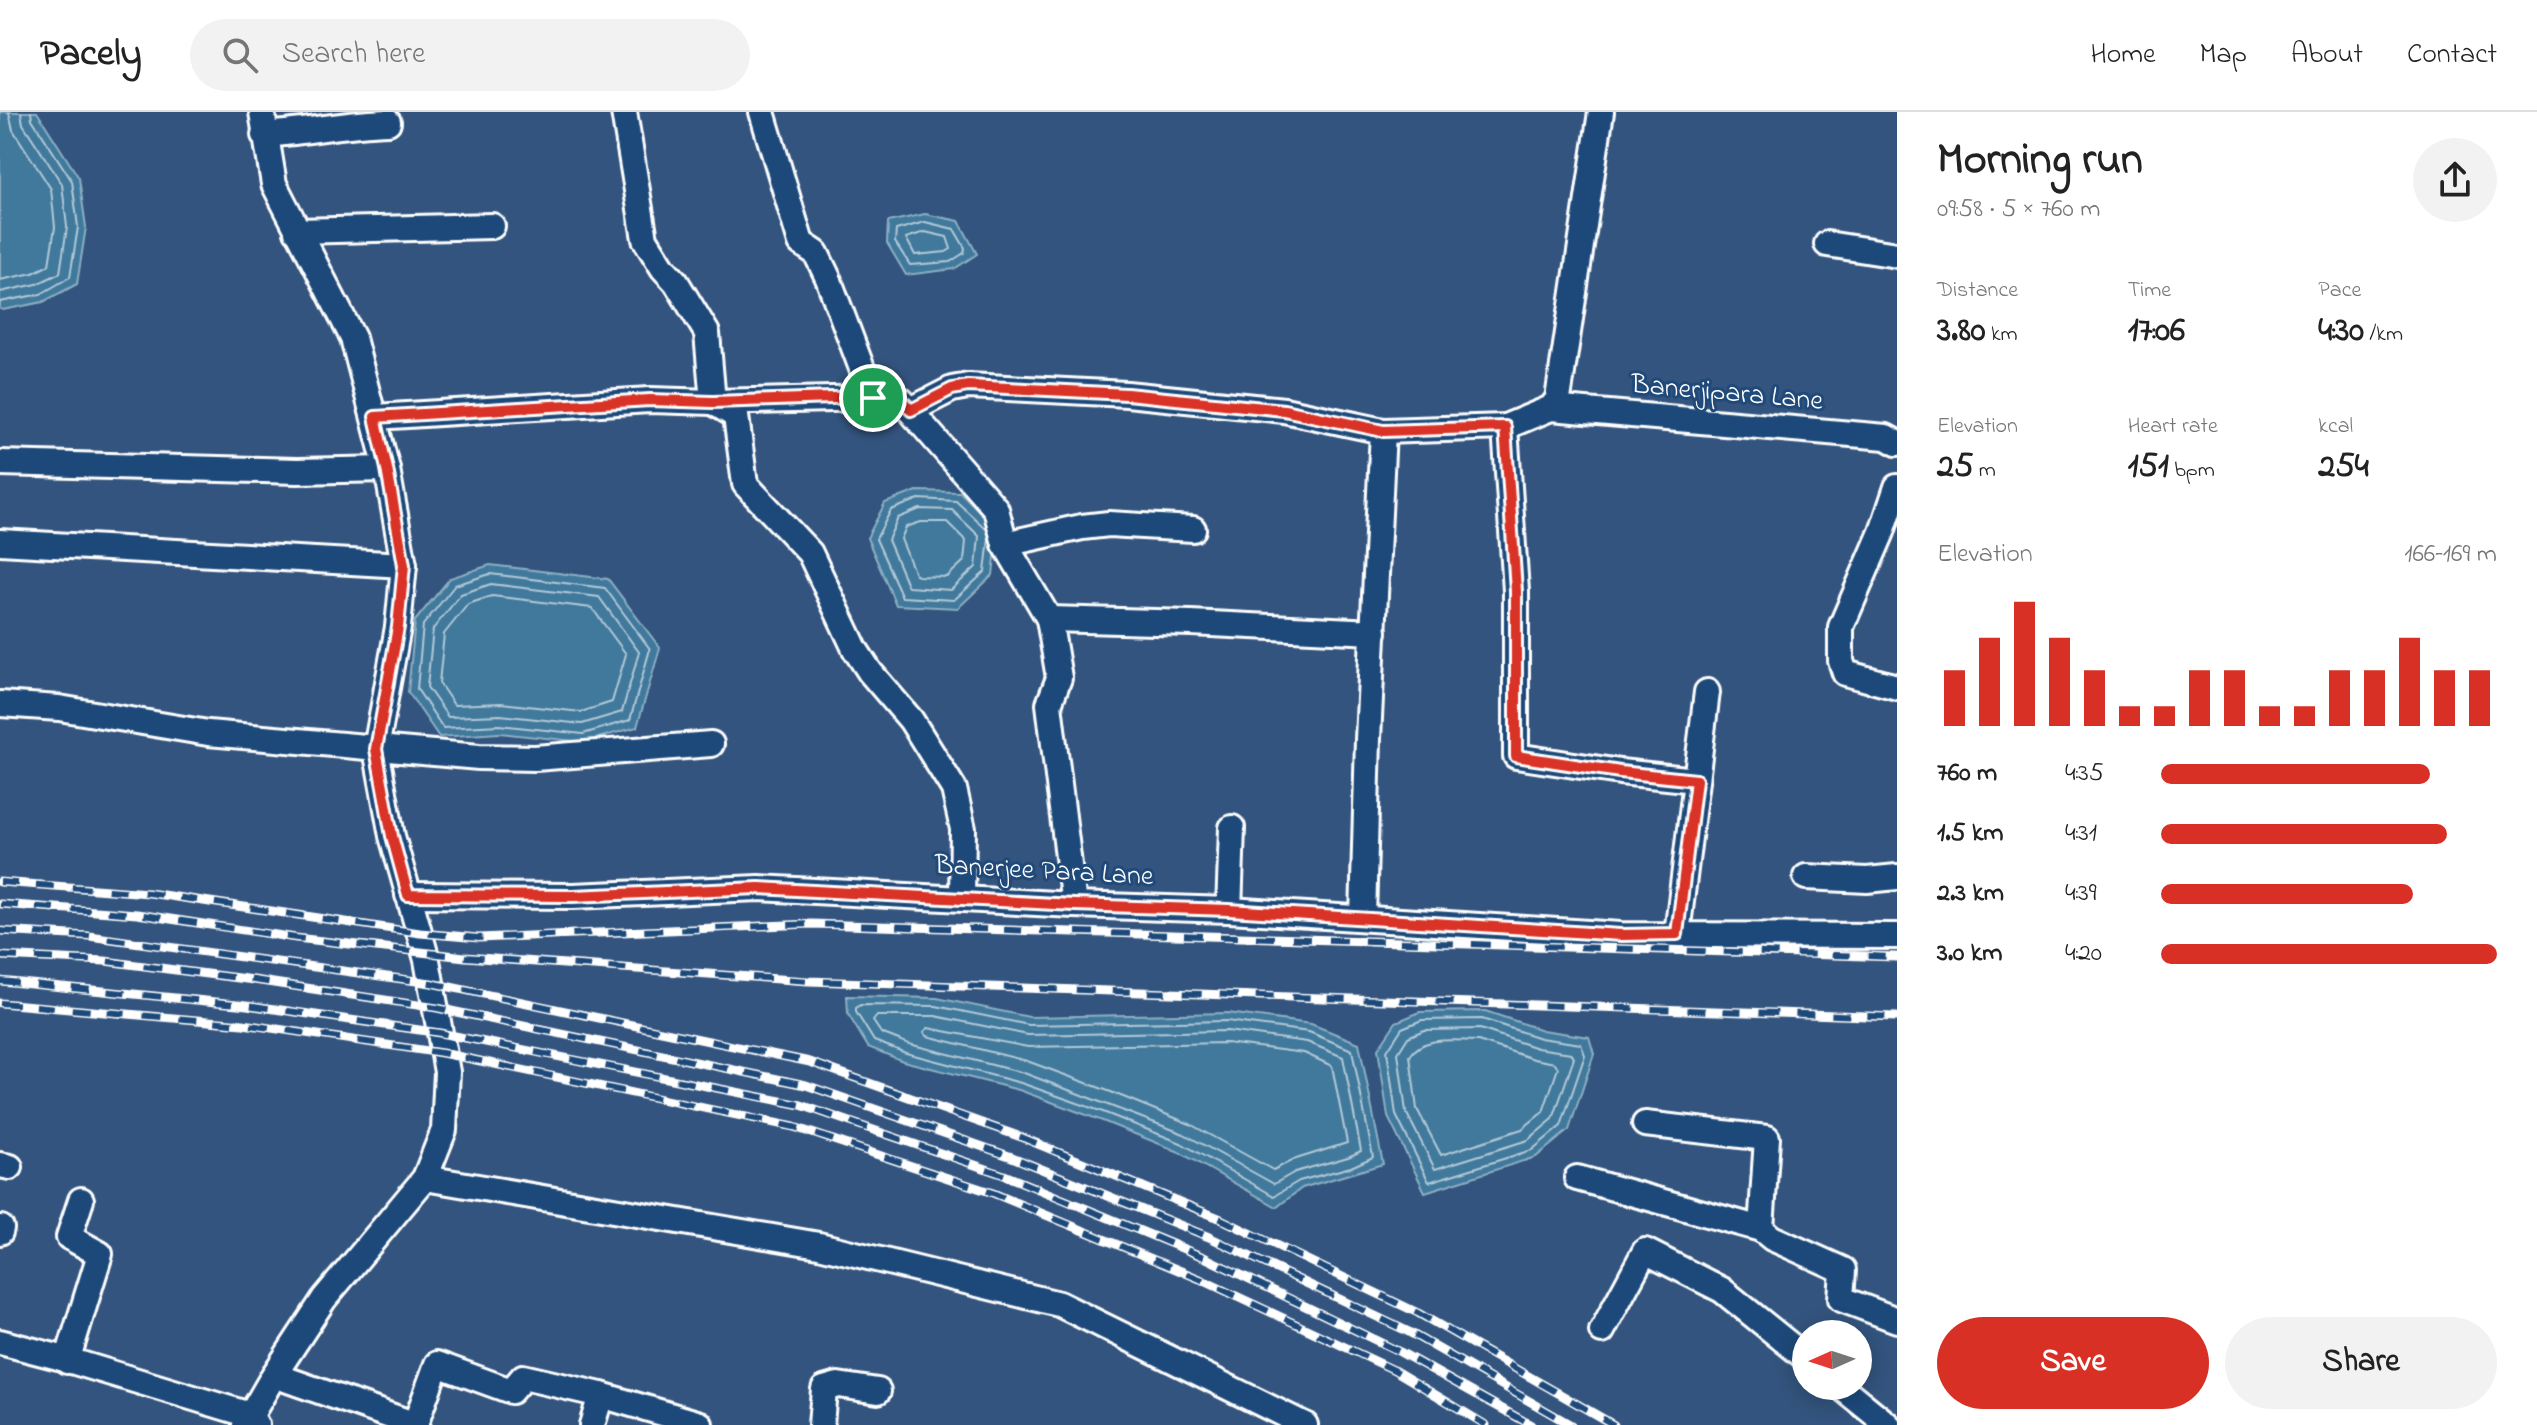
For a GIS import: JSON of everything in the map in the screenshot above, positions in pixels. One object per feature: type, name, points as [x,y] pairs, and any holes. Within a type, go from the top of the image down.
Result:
[{"type":"street","points":[[624,112],[645,239],[707,333],[713,402]]},
{"type":"street","points":[[762,112],[801,243],[816,253],[828,278],[873,398]]},
{"type":"street","points":[[911,410],[952,389],[984,387],[1127,394],[1284,410],[1383,431],[1505,427],[1551,408],[1558,399],[1601,112]]},
{"type":"street","points":[[0,1342],[251,1422],[274,1375],[324,1299],[425,1178],[444,1130],[447,1072],[427,960],[392,836],[376,749],[398,627],[404,565],[387,469],[353,338],[274,184],[263,123],[315,131],[350,123],[388,122]]},
{"type":"street","points":[[297,231],[492,226]]},
{"type":"street","points":[[1827,244],[1897,255]]},
{"type":"street","points":[[375,417],[650,400],[713,402],[891,396],[901,400],[996,509],[1005,544],[1049,619],[1059,678],[1049,704],[1074,905]]},
{"type":"street","points":[[713,402],[736,416],[745,484],[810,553],[855,649],[870,672],[911,720],[954,789],[963,829],[962,898]]},
{"type":"street","name":"Banerjipara Lane","points":[[1551,408],[1896,440]]},
{"type":"street","points":[[1505,427],[1516,591],[1516,756],[1696,780]]},
{"type":"street","points":[[1363,918],[1383,431]]},
{"type":"street","points":[[0,463],[297,471],[387,469]]},
{"type":"street","points":[[1897,487],[1882,532],[1841,627],[1841,661],[1845,673],[1897,687]]},
{"type":"street","points":[[1005,544],[1109,524],[1193,529]]},
{"type":"street","points":[[0,542],[404,565]]},
{"type":"street","points":[[1049,619],[1374,632]]},
{"type":"street","points":[[1677,934],[1707,692]]},
{"type":"street","points":[[0,704],[59,708],[208,733],[376,749],[522,758],[711,744]]},
{"type":"street","points":[[1229,910],[1232,828]]},
{"type":"street","points":[[1806,877],[1852,881],[1897,877]]},
{"type":"street","name":"Banerjee Para Lane","points":[[408,895],[573,896],[759,888],[1229,910],[1621,935],[1897,936]]},
{"type":"street","points":[[1645,1124],[1767,1138],[1761,1229]]},
{"type":"street","points":[[425,1178],[819,1245],[1059,1304],[1305,1425]]},
{"type":"street","points":[[1577,1178],[1761,1229],[1772,1238],[1843,1270],[1841,1299],[1897,1320]]},
{"type":"street","points":[[67,1361],[100,1254],[69,1237],[81,1200]]},
{"type":"street","points":[[1602,1331],[1645,1251],[1722,1290],[1792,1347]]},
{"type":"street","points":[[274,1375],[416,1425],[437,1364],[511,1391],[523,1377],[601,1395],[700,1424]]},
{"type":"street","points":[[821,1425],[824,1389],[838,1385],[878,1391]]},
{"type":"street","points":[[592,1425],[601,1395]]},
{"type":"street","points":[[1857,1400],[1888,1425]]},
{"type":"water","points":[[0,112],[37,112],[79,178],[86,227],[77,284],[43,302],[3,310],[0,309]]},
{"type":"water","points":[[925,214],[959,221],[977,254],[954,269],[906,275],[887,243],[888,222]]},
{"type":"water","points":[[917,491],[960,492],[998,530],[993,575],[958,608],[896,605],[867,538],[885,503]]},
{"type":"water","points":[[490,565],[608,579],[660,648],[637,727],[584,742],[499,733],[439,737],[408,692],[415,621],[450,578]]},
{"type":"water","points":[[847,996],[937,998],[1029,1017],[1228,1013],[1311,1024],[1359,1043],[1383,1164],[1302,1188],[1277,1207],[1177,1151],[1100,1120],[1019,1090],[903,1061],[868,1047],[848,1014]]},
{"type":"water","points":[[1485,1011],[1542,1030],[1589,1037],[1594,1054],[1569,1130],[1536,1157],[1425,1192],[1388,1117],[1378,1049],[1396,1022],[1420,1012]]},
{"type":"railway","points":[[0,882],[149,893],[420,933],[479,938],[811,924],[1897,957]]},
{"type":"railway","points":[[0,904],[137,914],[296,938],[465,957],[808,981],[1897,1017]]},
{"type":"railway","points":[[0,931],[89,936],[431,983],[810,1062],[1021,1137],[1221,1219],[1418,1313],[1614,1425]]},
{"type":"railway","points":[[0,956],[105,961],[437,1008],[806,1085],[1012,1157],[1209,1237],[1409,1332],[1571,1425]]},
{"type":"railway","points":[[0,981],[247,1005],[440,1033],[801,1105],[1004,1175],[1206,1258],[1400,1352],[1531,1425]]},
{"type":"railway","points":[[0,1003],[243,1024],[442,1053],[794,1127],[993,1193],[1200,1279],[1394,1370],[1486,1425]]},
{"type":"route","points":[[968,386],[1127,394],[1284,410],[1383,431],[1505,427],[1516,591],[1516,756],[1696,780],[1677,934],[1621,935],[1229,910],[759,888],[573,896],[410,897],[392,836],[376,749],[398,627],[404,565],[375,417],[650,400],[713,402],[873,398],[891,396],[901,400],[911,410],[952,389],[968,386]]}]
